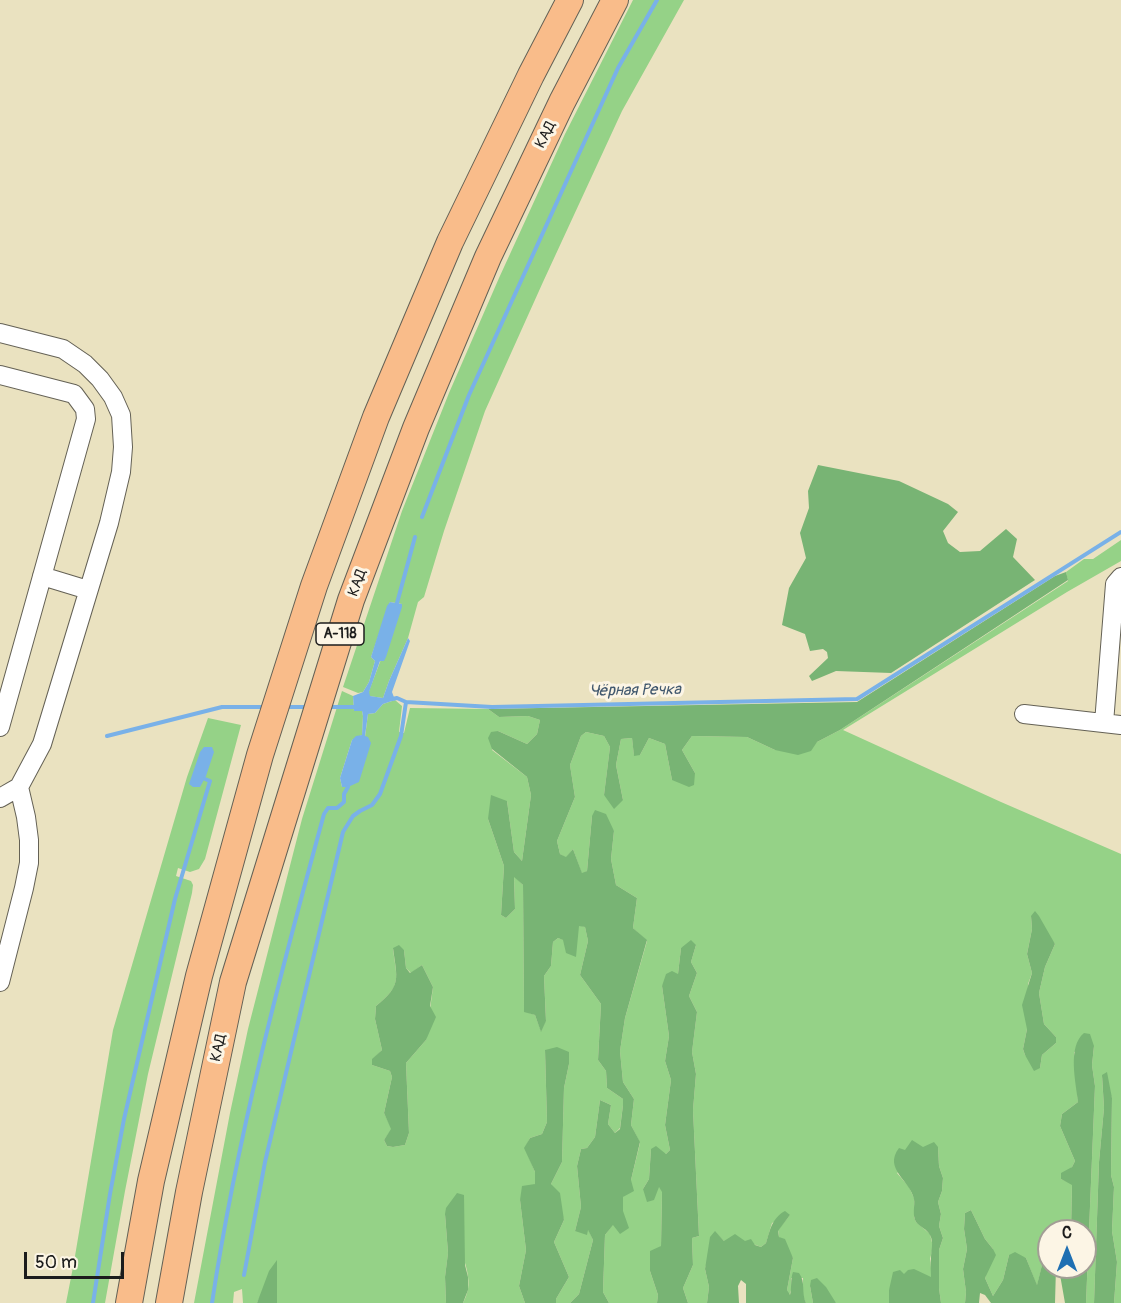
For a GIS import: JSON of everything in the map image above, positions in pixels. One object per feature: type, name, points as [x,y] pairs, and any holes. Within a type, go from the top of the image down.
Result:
[{"type":"highway","name":"А-118","points":[[129,1303],[151,1181],[199,976],[260,755],[314,586],[376,417],[450,243],[570,0]]},
{"type":"highway","name":"КАД","points":[[169,1303],[189,1192],[233,982],[351,600],[416,428],[488,257],[562,102],[615,0]]},
{"type":"street","points":[[0,333],[63,349],[85,364],[113,397],[121,415],[123,447],[121,472],[109,523],[42,744],[19,788],[0,798]]},
{"type":"street","points":[[0,375],[75,394],[85,409],[86,419],[0,727]]},
{"type":"street","points":[[42,576],[88,590]]},
{"type":"street","points":[[1024,714],[1113,724],[1115,584],[1121,577]]},
{"type":"street","points":[[0,982],[29,863],[26,816],[19,788]]},
{"type":"green space","points":[[633,0],[684,0],[622,111],[485,411],[424,597],[418,602],[408,638],[383,698],[369,696],[369,691],[402,604],[390,602],[371,657],[375,661],[369,682],[363,692],[358,693],[343,687],[402,511],[449,393],[565,134]]},
{"type":"green space","points":[[818,465],[899,481],[948,504],[958,512],[943,531],[948,543],[960,552],[980,551],[1006,529],[1017,539],[1013,557],[1035,580],[891,673],[836,671],[812,681],[809,676],[828,658],[827,652],[823,649],[810,651],[805,634],[782,625],[789,588],[806,558],[800,533],[809,508],[808,491]]},
{"type":"green space","points":[[1121,540],[1121,561],[843,730],[1121,854],[1121,1303],[1114,1303],[1117,1262],[1112,1231],[1114,1187],[1111,1175],[1112,1098],[1102,1076],[1104,1108],[1097,1219],[1089,1219],[1095,1086],[1092,1065],[1094,1046],[1074,1052],[1078,1102],[1062,1114],[1060,1126],[1075,1161],[1061,1179],[1072,1184],[1071,1219],[1037,1219],[1037,1286],[1026,1258],[1009,1255],[1003,1280],[993,1296],[985,1278],[993,1249],[985,1239],[971,1210],[965,1213],[964,1229],[967,1249],[963,1269],[965,1303],[941,1303],[939,1250],[943,1238],[939,1226],[941,1214],[938,1202],[943,1178],[939,1166],[938,1147],[897,1173],[909,1187],[914,1198],[916,1222],[930,1234],[933,1247],[930,1259],[932,1278],[904,1275],[889,1290],[889,1303],[836,1303],[810,1286],[813,1303],[806,1303],[803,1297],[803,1278],[791,1278],[789,1296],[787,1290],[793,1258],[779,1237],[778,1230],[790,1215],[772,1223],[766,1243],[761,1247],[745,1241],[724,1241],[715,1232],[705,1269],[709,1287],[707,1303],[688,1303],[683,1288],[693,1265],[692,1238],[699,1236],[693,1110],[696,1074],[692,1052],[697,1012],[689,996],[697,973],[691,962],[696,945],[681,948],[678,974],[662,986],[669,1036],[665,1061],[671,1080],[665,1125],[670,1150],[666,1154],[651,1149],[649,1179],[643,1189],[659,1186],[662,1191],[661,1246],[650,1271],[658,1295],[657,1303],[609,1303],[603,1292],[605,1235],[623,1211],[623,1197],[631,1180],[640,1143],[631,1125],[634,1099],[623,1082],[620,1051],[625,1018],[647,941],[633,928],[637,898],[616,885],[611,859],[614,831],[592,816],[587,871],[582,874],[573,849],[566,858],[560,854],[557,841],[575,797],[570,765],[581,736],[586,732],[604,736],[610,747],[604,795],[623,800],[616,765],[621,739],[632,738],[634,755],[640,755],[649,738],[665,744],[672,780],[695,773],[682,750],[692,736],[747,737],[775,750],[817,742],[840,730],[1068,581],[1066,572],[1084,559],[1093,559]],"holes":[[[1031,916],[1055,944],[1045,967],[1039,993],[1044,1024],[1056,1037],[1056,1043],[1042,1055],[1040,1068],[1025,1055],[1023,1049],[1027,1029],[1028,984],[1032,973],[1027,954],[1032,929]]]},
{"type":"green space","points":[[1066,572],[1068,580],[840,730],[817,742],[811,751],[798,755],[775,750],[747,737],[692,736],[682,750],[695,773],[694,785],[689,787],[672,780],[665,744],[649,738],[640,755],[634,756],[632,738],[621,739],[616,765],[623,800],[614,809],[604,795],[610,747],[604,736],[586,732],[581,736],[570,765],[575,797],[557,841],[560,854],[566,857],[573,849],[582,873],[587,871],[592,816],[595,810],[606,814],[614,831],[611,859],[616,885],[637,898],[633,928],[647,940],[625,1018],[620,1051],[623,1082],[634,1099],[631,1125],[640,1142],[631,1180],[634,1191],[623,1197],[623,1211],[629,1228],[620,1234],[613,1225],[605,1235],[603,1292],[609,1303],[570,1303],[579,1294],[593,1240],[588,1230],[587,1235],[575,1231],[581,1207],[577,1166],[581,1149],[587,1148],[595,1137],[600,1100],[611,1105],[608,1124],[615,1133],[620,1129],[623,1099],[607,1088],[606,1071],[598,1060],[601,1004],[580,975],[588,941],[585,927],[579,926],[576,957],[566,953],[563,940],[558,938],[553,942],[551,966],[544,976],[546,1021],[541,1032],[535,1015],[524,1012],[523,885],[514,877],[515,909],[506,918],[501,915],[504,866],[488,819],[491,795],[507,801],[514,852],[522,861],[531,795],[527,777],[492,749],[488,738],[491,732],[498,731],[527,744],[537,734],[540,720],[528,716],[499,717],[488,709],[857,702],[1055,576]]},
{"type":"green space","points":[[342,691],[353,696],[354,711],[362,711],[363,716],[362,735],[352,740],[340,778],[342,787],[365,737],[368,714],[375,713],[383,704],[395,700],[402,706],[399,732],[404,733],[410,708],[488,709],[499,717],[528,716],[540,720],[537,734],[527,744],[498,731],[492,750],[527,777],[531,795],[522,861],[514,852],[507,801],[488,819],[504,866],[501,915],[506,918],[515,909],[514,876],[523,885],[524,1011],[535,1015],[541,1031],[546,1020],[544,976],[551,966],[553,942],[558,938],[564,940],[579,925],[585,927],[588,941],[580,975],[601,1004],[598,1060],[606,1071],[607,1088],[623,1099],[620,1128],[615,1133],[608,1124],[611,1105],[600,1100],[595,1137],[587,1148],[581,1149],[577,1166],[581,1207],[575,1231],[588,1229],[593,1240],[579,1294],[570,1303],[556,1303],[569,1277],[554,1242],[564,1220],[551,1184],[562,1162],[564,1088],[569,1064],[545,1050],[547,1122],[542,1134],[530,1138],[525,1148],[535,1172],[535,1184],[520,1200],[526,1250],[519,1286],[525,1303],[463,1303],[468,1289],[467,1271],[445,1214],[448,1253],[445,1277],[446,1303],[277,1303],[277,1261],[257,1303],[243,1303],[242,1289],[234,1292],[233,1303],[194,1303],[248,1029],[302,819]],"holes":[[[393,949],[404,950],[406,968],[411,973],[422,965],[433,987],[426,1040],[406,1063],[409,1133],[405,1145],[393,1147],[387,1146],[384,1140],[392,1129],[384,1113],[392,1077],[390,1071],[372,1065],[373,1059],[382,1050],[375,1019],[376,1006],[390,993],[396,981]]]},
{"type":"green space","points":[[208,718],[241,725],[205,859],[199,869],[190,872],[178,868],[176,876],[191,881],[192,893],[148,1074],[105,1303],[66,1303],[113,1030],[187,777]]},
{"type":"green space","points":[[1035,911],[1055,944],[1045,967],[1039,993],[1044,1024],[1056,1037],[1056,1043],[1042,1055],[1040,1068],[1034,1071],[1023,1049],[1027,1029],[1022,1005],[1032,973],[1027,954],[1032,929],[1031,916]]},
{"type":"green space","points":[[691,940],[696,945],[691,962],[697,973],[689,996],[697,1012],[692,1052],[696,1074],[693,1110],[699,1236],[692,1238],[693,1265],[683,1288],[688,1303],[657,1303],[658,1295],[650,1271],[650,1251],[661,1246],[662,1192],[659,1187],[654,1200],[647,1202],[643,1189],[649,1179],[651,1149],[656,1146],[666,1154],[670,1150],[665,1125],[671,1080],[665,1061],[669,1036],[662,986],[666,974],[672,971],[678,974],[681,948]]},
{"type":"green space","points":[[399,945],[404,950],[406,968],[410,973],[422,965],[433,987],[430,1006],[436,1017],[426,1040],[406,1063],[409,1133],[405,1145],[393,1147],[387,1146],[384,1140],[391,1129],[384,1113],[392,1077],[390,1071],[372,1065],[372,1059],[382,1050],[375,1019],[376,1006],[394,987],[396,974],[393,948]]},
{"type":"green space","points":[[1084,1033],[1090,1034],[1094,1046],[1092,1065],[1095,1086],[1089,1219],[1071,1219],[1072,1185],[1061,1179],[1061,1173],[1072,1167],[1075,1161],[1060,1126],[1062,1114],[1078,1102],[1074,1056],[1079,1039]]},
{"type":"green space","points":[[557,1047],[569,1052],[569,1064],[564,1088],[562,1162],[551,1184],[560,1193],[564,1220],[554,1242],[569,1277],[556,1303],[525,1303],[519,1286],[526,1250],[520,1200],[522,1186],[535,1184],[535,1172],[524,1148],[530,1138],[542,1134],[547,1122],[545,1050]]},
{"type":"green space","points":[[1107,1072],[1112,1098],[1111,1175],[1114,1187],[1112,1231],[1117,1262],[1114,1303],[1094,1303],[1095,1279],[1097,1279],[1099,1162],[1104,1108],[1102,1075]]},
{"type":"green space","points":[[912,1140],[923,1147],[934,1142],[938,1147],[939,1166],[943,1178],[938,1202],[941,1214],[939,1226],[943,1238],[939,1250],[941,1303],[889,1303],[893,1272],[900,1270],[904,1274],[914,1269],[931,1277],[931,1238],[927,1231],[916,1222],[912,1192],[899,1174],[894,1162],[899,1148],[905,1150]]},
{"type":"green space","points":[[457,1193],[464,1195],[465,1265],[468,1290],[463,1303],[446,1303],[445,1277],[448,1253],[445,1214],[446,1208]]},
{"type":"green space","points":[[971,1210],[985,1239],[996,1255],[985,1278],[993,1296],[1003,1280],[1009,1255],[1015,1252],[1026,1258],[1037,1285],[1038,1279],[1056,1279],[1055,1303],[991,1303],[985,1295],[980,1293],[979,1303],[965,1303],[963,1269],[967,1249],[964,1229],[965,1213]]},
{"type":"green space","points":[[785,1211],[790,1215],[778,1231],[779,1237],[785,1239],[793,1258],[787,1290],[790,1295],[793,1272],[799,1273],[806,1303],[746,1303],[746,1284],[741,1280],[738,1286],[739,1303],[707,1303],[709,1287],[705,1269],[710,1237],[715,1231],[724,1241],[735,1234],[745,1241],[751,1239],[755,1245],[761,1247],[766,1243],[774,1221]]},
{"type":"green space","points":[[277,1260],[277,1303],[257,1303],[269,1271]]},
{"type":"green space","points":[[817,1278],[836,1303],[813,1303],[810,1286],[811,1280]]},
{"type":"green space","points":[[1061,1279],[1087,1279],[1086,1303],[1065,1303]]},
{"type":"green space","points":[[1087,1279],[1095,1279],[1094,1303],[1086,1303]]},
{"type":"water","points":[[390,602],[402,604],[402,607],[386,657],[384,661],[380,661],[369,692],[370,696],[383,698],[408,638],[410,641],[392,692],[395,700],[383,704],[375,713],[368,714],[365,736],[371,743],[359,782],[342,787],[340,778],[352,740],[362,735],[362,711],[354,711],[353,696],[363,692],[369,682],[375,661],[371,657]]},
{"type":"water","points":[[204,747],[212,747],[214,752],[200,787],[193,787],[189,784],[200,752]]},
{"type":"waterway","points":[[422,517],[469,395],[618,68],[657,0]]},
{"type":"waterway","name":"Чёрная Речка","points":[[392,699],[397,698],[406,702],[492,707],[857,699],[1121,532]]},
{"type":"waterway","points":[[397,603],[415,537]]},
{"type":"waterway","points":[[244,1275],[265,1162],[343,832],[353,816],[372,805],[380,794],[401,736],[406,702]]},
{"type":"waterway","name":"Чёрная Речка","points":[[107,736],[222,707],[265,707]]},
{"type":"waterway","name":"Чёрная Речка","points":[[284,707],[310,707]]},
{"type":"waterway","name":"Чёрная Речка","points":[[326,707],[358,707]]},
{"type":"waterway","points":[[93,1303],[124,1119],[175,899],[210,781],[205,779]]},
{"type":"waterway","points":[[212,1303],[247,1118],[291,935],[324,814],[328,808],[337,808],[344,802],[344,794],[348,787]]}]
